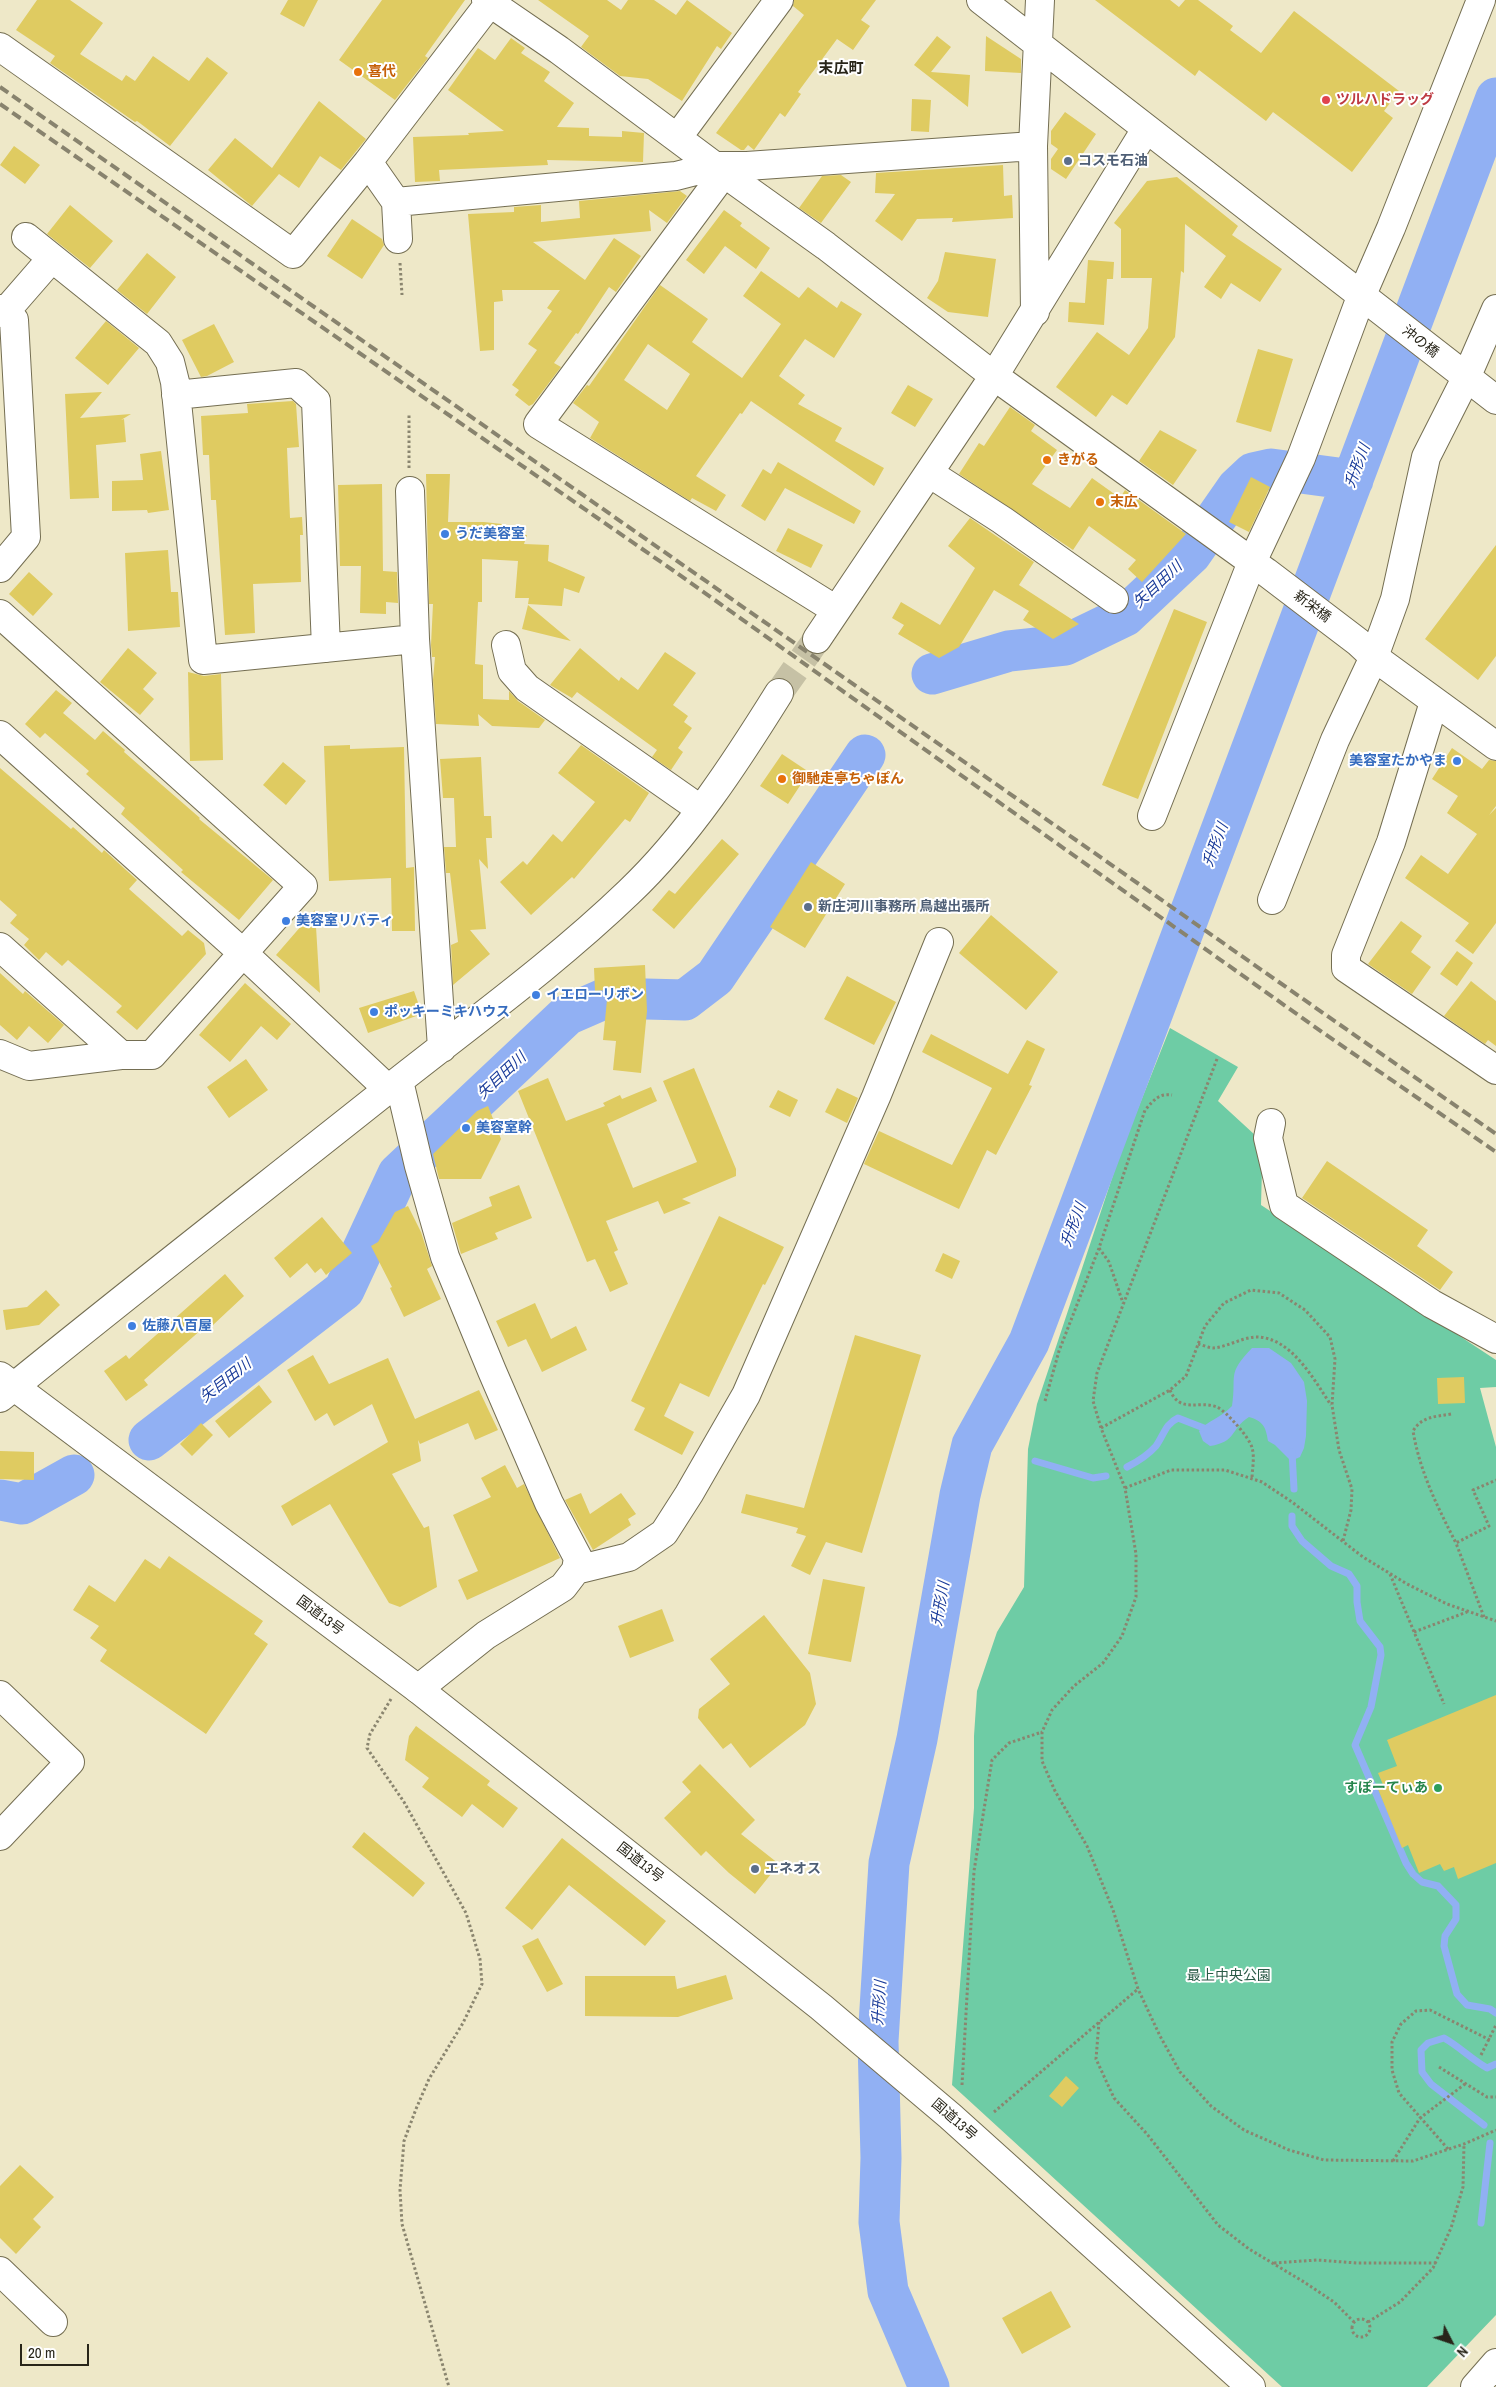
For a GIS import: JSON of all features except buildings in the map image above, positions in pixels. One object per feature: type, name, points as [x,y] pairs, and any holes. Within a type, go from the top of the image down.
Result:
[{"type":"main road","points":[[677,138],[779,0]]},
{"type":"main road","name":"沖の橋","points":[[981,0],[1367,302],[1496,400]]},
{"type":"main road","points":[[1035,312],[1033,146],[1040,0]]},
{"type":"main road","points":[[1152,816],[1259,567],[1286,491],[1367,302],[1392,228],[1481,0]]},
{"type":"main road","points":[[0,47],[292,254],[368,162],[489,1]]},
{"type":"main road","name":"新栄橋","points":[[489,1],[559,50],[826,246],[994,376],[1259,567],[1434,702],[1496,746]]},
{"type":"main road","points":[[817,639],[994,376],[1146,130]]},
{"type":"main road","points":[[396,202],[676,176],[747,166],[1033,146]]},
{"type":"main road","points":[[368,162],[396,202],[398,239]]},
{"type":"main road","points":[[720,169],[538,424],[836,610]]},
{"type":"main road","points":[[26,238],[158,344],[170,362],[176,395],[203,660],[415,639]]},
{"type":"main road","points":[[0,568],[26,537],[14,320],[2,310],[52,258]]},
{"type":"main road","points":[[1272,900],[1335,740],[1366,649],[1395,599],[1426,457],[1466,378],[1496,309]]},
{"type":"main road","points":[[176,395],[296,383],[316,401],[326,648]]},
{"type":"main road","points":[[929,473],[1002,520],[1114,599]]},
{"type":"main road","points":[[409,479],[415,639],[442,1048]]},
{"type":"main road","points":[[0,614],[304,886],[152,1056],[121,1055],[29,1066],[0,1054]]},
{"type":"main road","points":[[506,645],[512,671],[527,688],[700,809]]},
{"type":"main road","points":[[5,1387],[548,966],[631,890],[700,809],[736,764],[779,693]]},
{"type":"main road","points":[[1434,702],[1391,842],[1346,955],[1346,968],[1496,1070]]},
{"type":"main road","points":[[0,735],[244,954],[394,1085],[413,1138],[445,1257],[548,1503],[578,1558],[576,1570],[563,1587],[412,1685]]},
{"type":"main road","points":[[576,1570],[629,1557],[664,1534],[690,1494],[746,1395],[876,1097],[938,942]]},
{"type":"main road","points":[[0,947],[121,1055]]},
{"type":"main road","points":[[1271,1123],[1268,1138],[1284,1205],[1432,1304],[1496,1339]]},
{"type":"main road","name":"国道13号","points":[[5,1387],[412,1685],[821,2007],[950,2116],[1251,2387]]},
{"type":"main road","points":[[0,1695],[70,1762],[0,1836]]},
{"type":"main road","points":[[0,2271],[53,2322]]},
{"type":"main road","points":[[1475,2387],[1496,2363]]},
{"type":"path","points":[[398,239],[402,295]]},
{"type":"path","points":[[409,413],[409,479]]},
{"type":"path","points":[[1217,1059],[1097,1373],[1093,1401],[1101,1428],[1125,1488],[1136,1554],[1136,1597],[1122,1636],[1103,1663],[1074,1686],[1052,1710],[1042,1732],[1042,1761],[1055,1791],[1087,1846],[1113,1910],[1138,1990],[1160,2036],[1180,2072],[1211,2106],[1244,2130],[1289,2150],[1324,2160],[1413,2161],[1464,2144],[1496,2130]]},
{"type":"path","points":[[1045,1401],[1062,1342],[1099,1248],[1145,1110],[1160,1096],[1164,1094],[1172,1096]]},
{"type":"path","points":[[1099,1248],[1110,1262],[1123,1304]]},
{"type":"path","points":[[1101,1428],[1170,1390],[1186,1376],[1205,1326],[1224,1303],[1251,1290],[1280,1293],[1305,1310],[1330,1337],[1335,1359],[1332,1405],[1339,1450],[1352,1489],[1351,1510],[1343,1541]]},
{"type":"path","points":[[1198,1344],[1213,1348],[1257,1337],[1275,1342],[1290,1351],[1305,1367],[1332,1405]]},
{"type":"path","points":[[1170,1390],[1174,1399],[1183,1404],[1210,1406],[1222,1411],[1242,1430],[1252,1448],[1252,1479]]},
{"type":"path","points":[[1451,1414],[1425,1418],[1418,1423],[1413,1431],[1417,1453],[1431,1494],[1456,1543],[1484,1617]]},
{"type":"path","points":[[1125,1488],[1171,1470],[1225,1470],[1262,1482],[1292,1502],[1363,1558],[1446,1604],[1496,1621]]},
{"type":"path","points":[[1456,1543],[1489,1526],[1473,1490],[1496,1480]]},
{"type":"path","points":[[1390,1574],[1444,1704]]},
{"type":"path","points":[[1414,1632],[1468,1611]]},
{"type":"path","points":[[412,1685],[389,1701],[370,1734],[367,1748],[404,1802],[466,1913],[480,1959],[482,1984],[463,2023],[440,2057],[416,2109],[404,2141],[400,2190],[402,2224],[449,2387]]},
{"type":"path","points":[[962,2085],[974,1871],[992,1760],[1009,1743],[1042,1732]]},
{"type":"path","points":[[994,2112],[1138,1990]]},
{"type":"path","points":[[1448,2149],[1399,2093],[1392,2070],[1392,2042],[1401,2024],[1416,2011],[1430,2010],[1490,2040]]},
{"type":"path","points":[[1099,2022],[1096,2059],[1114,2098],[1147,2134],[1218,2225],[1249,2249],[1334,2302],[1354,2322]]},
{"type":"path","points":[[1481,2055],[1496,2025]]},
{"type":"path","points":[[1439,2067],[1487,2097],[1496,2097]]},
{"type":"path","points":[[1393,2161],[1420,2118],[1453,2091],[1465,2084]]},
{"type":"path","points":[[1368,2322],[1400,2302],[1433,2268],[1451,2228],[1462,2187],[1464,2144]]},
{"type":"path","points":[[1273,2264],[1317,2260],[1357,2263],[1436,2262]]},
{"type":"path","points":[[1361,2319],[1368,2322],[1370,2328],[1368,2334],[1359,2336],[1353,2331],[1354,2322],[1361,2319]]},
{"type":"green space","name":"最上中央公園","points":[[1170,1028],[1238,1067],[1218,1101],[1255,1135],[1262,1169],[1261,1205],[1496,1360],[1496,1387],[1480,1388],[1496,1447],[1496,2315],[1427,2387],[1282,2387],[952,2085],[974,1808],[974,1736],[977,1691],[997,1632],[1024,1587],[1028,1449],[1037,1404],[1121,1151]]},
{"type":"water","points":[[1252,1348],[1269,1348],[1291,1363],[1304,1382],[1307,1401],[1306,1436],[1300,1457],[1291,1461],[1275,1445],[1268,1441],[1265,1428],[1261,1423],[1249,1417],[1229,1438],[1219,1444],[1210,1446],[1203,1441],[1199,1431],[1232,1406],[1236,1370]]},
{"type":"waterway","name":"升形川","points":[[929,2387],[888,2291],[879,2222],[881,2158],[878,2041],[889,1863],[917,1739],[960,1495],[972,1445],[1029,1342],[1496,98]]},
{"type":"waterway","name":"矢目田川","points":[[932,674],[1009,651],[1065,645],[1125,616],[1191,554],[1237,488],[1253,473],[1271,469],[1353,480]]},
{"type":"waterway","name":"矢目田川","points":[[149,1440],[344,1290],[398,1174],[567,1015],[606,998],[685,1000],[715,977],[865,755]]},
{"type":"waterway","points":[[1127,1467],[1153,1449],[1167,1427],[1178,1418],[1209,1430]]},
{"type":"waterway","points":[[1292,1452],[1294,1489]]},
{"type":"waterway","points":[[1035,1461],[1093,1478],[1106,1476]]},
{"type":"waterway","name":"矢目田川","points":[[0,1500],[22,1504],[74,1475]]},
{"type":"waterway","points":[[1292,1516],[1292,1526],[1302,1541],[1331,1566],[1349,1574],[1357,1586],[1360,1621],[1380,1647],[1381,1655],[1371,1707],[1355,1745],[1406,1863],[1413,1874],[1422,1882],[1438,1886],[1456,1905],[1456,1919],[1445,1936],[1444,1946],[1457,1994],[1467,2005],[1490,2009],[1496,2013]]},
{"type":"waterway","points":[[1484,2125],[1431,2084],[1422,2072],[1421,2050],[1428,2043],[1444,2038],[1487,2068],[1496,2064]]},
{"type":"waterway","points":[[1481,2223],[1490,2143]]},
{"type":"tunnel","points":[[779,693],[817,639]]},
{"type":"railway","points":[[0,87],[1496,1134]]},
{"type":"railway","points":[[0,104],[674,571],[1322,1032],[1496,1152]]},
{"type":"place","name":"喜代","points":[[358,72]]},
{"type":"place","name":"ツルハドラッグ","points":[[1326,100]]},
{"type":"place","name":"コスモ石油","points":[[1068,161]]},
{"type":"place","name":"きがる","points":[[1047,460]]},
{"type":"place","name":"末広","points":[[1100,502]]},
{"type":"place","name":"うだ美容室","points":[[445,534]]},
{"type":"place","name":"美容室たかやま","points":[[1457,761]]},
{"type":"place","name":"御馳走亭ちゃぽん","points":[[782,779]]},
{"type":"place","name":"新庄河川事務所 鳥越出張所","points":[[808,907]]},
{"type":"place","name":"美容室リバティ","points":[[286,921]]},
{"type":"place","name":"イエローリボン","points":[[536,995]]},
{"type":"place","name":"ポッキーミキハウス","points":[[374,1012]]},
{"type":"place","name":"美容室幹","points":[[466,1128]]},
{"type":"place","name":"佐藤八百屋","points":[[132,1326]]},
{"type":"place","name":"すぽーてぃあ","points":[[1438,1788]]},
{"type":"place","name":"エネオス","points":[[755,1869]]},
{"type":"district","name":"末広町","points":[[841,69]]}]
